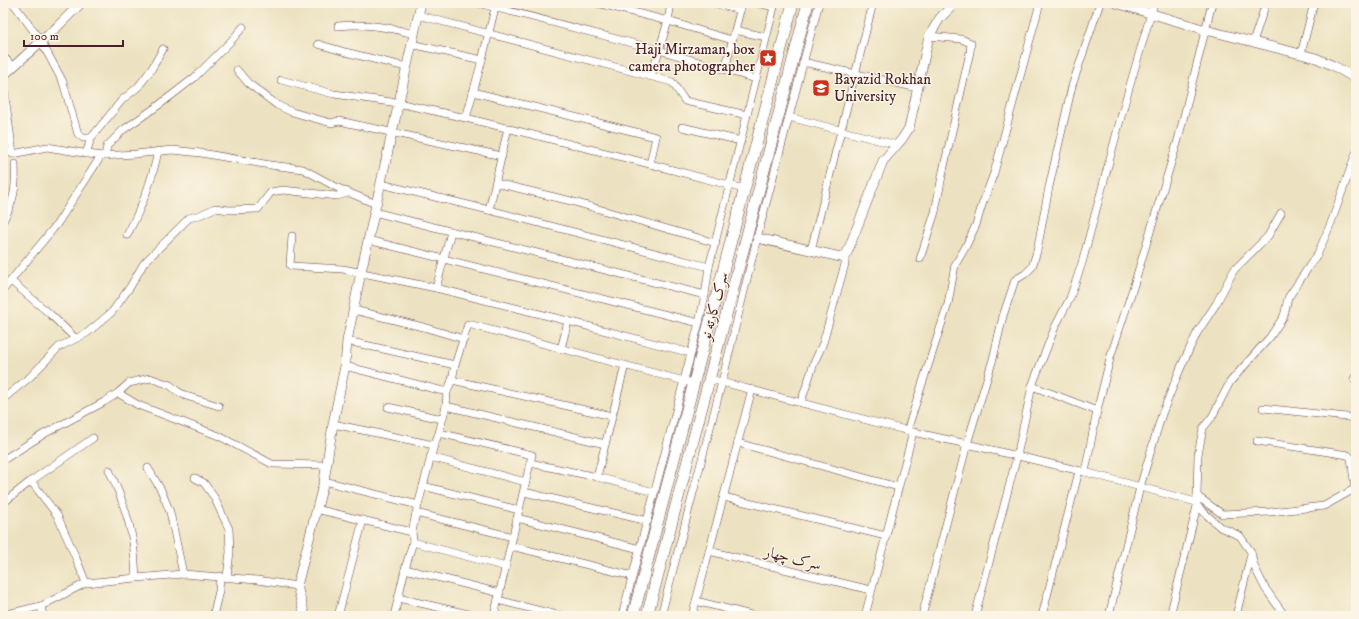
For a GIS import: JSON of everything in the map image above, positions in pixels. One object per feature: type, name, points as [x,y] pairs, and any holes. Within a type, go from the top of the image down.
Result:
[{"type":"highway","name":"سرک کارته نو","points":[[633,616],[695,384],[793,3]]},
{"type":"highway","name":"سرک کارته نو","points":[[647,616],[808,3]]},
{"type":"street","points":[[13,3],[41,41],[63,82],[78,134],[82,138],[91,138]]},
{"type":"street","points":[[305,616],[297,586],[324,481],[333,424],[345,366],[347,341],[361,272],[421,3]]},
{"type":"street","points":[[478,3],[496,5],[659,50],[756,79]]},
{"type":"street","points":[[597,3],[668,21],[732,40]]},
{"type":"street","points":[[651,77],[668,21],[671,3]]},
{"type":"street","points":[[713,3],[741,6],[725,69]]},
{"type":"street","points":[[622,616],[699,323],[709,268],[774,5],[758,3]]},
{"type":"street","points":[[661,616],[722,382],[757,238],[819,3]]},
{"type":"street","points":[[810,250],[874,3]]},
{"type":"street","points":[[801,402],[814,363],[823,343],[845,264],[845,258],[883,161],[902,139],[909,128],[929,36],[940,18],[955,3]]},
{"type":"street","points":[[864,616],[886,536],[910,432],[948,304],[955,265],[976,225],[994,173],[1040,3]]},
{"type":"street","points":[[922,616],[967,444],[993,359],[1003,316],[1015,280],[1025,274],[1032,267],[1037,251],[1049,187],[1072,86],[1100,3]]},
{"type":"street","points":[[1116,3],[1206,30],[1316,58],[1334,66],[1355,79],[1356,66]]},
{"type":"street","points":[[975,616],[1016,456],[1032,386],[1055,327],[1070,298],[1082,263],[1125,102],[1154,3]]},
{"type":"street","points":[[1042,616],[1082,471],[1111,355],[1178,140],[1212,3]]},
{"type":"street","points":[[1253,42],[1266,3]]},
{"type":"street","points":[[1301,54],[1314,3]]},
{"type":"street","points":[[3,76],[57,27],[78,4]]},
{"type":"street","points":[[466,118],[496,5]]},
{"type":"street","points":[[418,16],[672,82],[685,101],[747,115]]},
{"type":"street","points":[[338,26],[356,24],[390,28],[414,34]]},
{"type":"street","points":[[3,290],[57,224],[103,156],[107,146],[123,130],[194,78],[243,27]]},
{"type":"street","points":[[735,30],[766,38]]},
{"type":"street","points":[[920,259],[935,212],[971,43],[961,39],[929,36]]},
{"type":"street","points":[[318,44],[406,67]]},
{"type":"street","points":[[412,44],[482,60]]},
{"type":"street","points":[[86,154],[91,138],[122,100],[138,88],[151,70],[163,49]]},
{"type":"street","points":[[3,56],[13,67]]},
{"type":"street","points":[[803,62],[918,88]]},
{"type":"street","points":[[237,70],[248,83],[277,105],[292,112],[331,123],[339,121],[502,156]]},
{"type":"street","points":[[281,80],[334,94],[398,103],[466,118],[744,189]]},
{"type":"street","points":[[3,82],[13,154]]},
{"type":"street","points":[[474,92],[656,137],[650,164]]},
{"type":"street","points":[[789,117],[897,145]]},
{"type":"street","points":[[682,127],[741,141]]},
{"type":"street","points":[[490,210],[508,128]]},
{"type":"street","points":[[3,148],[7,152],[13,154],[47,148],[103,156],[172,150],[201,152],[270,165],[303,169],[375,208],[451,232],[705,295]]},
{"type":"street","points":[[127,235],[141,208],[158,151]]},
{"type":"street","points":[[1170,616],[1197,501],[1198,455],[1203,428],[1212,417],[1230,382],[1270,337],[1284,316],[1288,298],[1318,253],[1339,203],[1356,153]]},
{"type":"street","points":[[3,221],[10,208],[15,193],[15,164]]},
{"type":"street","points":[[496,183],[571,201],[716,243]]},
{"type":"street","points":[[381,184],[490,210],[709,268]]},
{"type":"street","points":[[3,399],[30,377],[59,347],[88,332],[112,312],[130,287],[144,263],[189,218],[215,208],[229,210],[258,209],[271,192],[283,190],[336,196],[348,193]]},
{"type":"street","points":[[1109,616],[1140,487],[1162,414],[1197,334],[1216,304],[1234,270],[1268,236],[1281,214]]},
{"type":"street","points":[[436,288],[451,232]]},
{"type":"street","points":[[292,236],[291,266],[344,269],[436,288],[691,353]]},
{"type":"street","points":[[757,238],[845,258]]},
{"type":"street","points":[[368,240],[699,323]]},
{"type":"street","points":[[11,281],[75,338]]},
{"type":"street","points":[[354,310],[464,339]]},
{"type":"street","points":[[561,348],[568,321]]},
{"type":"street","points":[[394,616],[413,542],[412,532],[430,457],[439,433],[446,406],[447,392],[452,380],[455,365],[468,324],[695,384]]},
{"type":"street","points":[[347,341],[455,365]]},
{"type":"street","points":[[597,477],[625,365]]},
{"type":"street","points":[[345,366],[447,392]]},
{"type":"street","points":[[3,460],[44,434],[118,393],[129,383],[150,378],[170,385],[186,396],[219,406]]},
{"type":"street","points":[[710,379],[910,432],[1082,471],[1197,501],[1222,514],[1270,512],[1324,506],[1356,488],[1351,458],[1348,455],[1257,441]]},
{"type":"street","points":[[452,380],[612,416]]},
{"type":"street","points":[[1032,386],[1097,411]]},
{"type":"street","points":[[692,616],[752,389]]},
{"type":"street","points":[[118,393],[138,405],[219,436],[272,464],[326,465]]},
{"type":"street","points":[[446,406],[605,444]]},
{"type":"street","points":[[388,407],[442,419]]},
{"type":"street","points":[[1263,408],[1356,418]]},
{"type":"street","points":[[333,424],[434,445]]},
{"type":"street","points":[[439,433],[532,455],[494,616]]},
{"type":"street","points":[[3,503],[31,481],[93,438]]},
{"type":"street","points":[[738,443],[898,487]]},
{"type":"street","points":[[430,457],[526,482]]},
{"type":"street","points":[[530,463],[597,477],[654,492]]},
{"type":"street","points":[[148,468],[170,512],[183,574]]},
{"type":"street","points":[[109,470],[117,487],[128,519],[133,544],[136,578]]},
{"type":"street","points":[[195,478],[204,483],[214,497],[229,529],[230,552],[228,576]]},
{"type":"street","points":[[31,481],[57,515],[86,583]]},
{"type":"street","points":[[324,481],[418,505]]},
{"type":"street","points":[[423,486],[519,510]]},
{"type":"street","points":[[524,492],[648,521]]},
{"type":"street","points":[[724,497],[886,536]]},
{"type":"street","points":[[1197,501],[1220,527],[1240,536],[1251,552],[1254,566],[1265,588],[1285,616]]},
{"type":"street","points":[[316,509],[412,532]]},
{"type":"street","points":[[416,513],[513,537]]},
{"type":"street","points":[[517,518],[640,549]]},
{"type":"street","points":[[338,616],[363,520]]},
{"type":"street","points":[[413,542],[506,567]]},
{"type":"street","points":[[511,546],[633,576]]},
{"type":"street","name":"سرک چهار","points":[[709,551],[871,590]]},
{"type":"street","points":[[1236,616],[1251,552]]},
{"type":"street","points":[[405,569],[499,596],[561,616]]},
{"type":"street","points":[[3,615],[41,606],[86,583],[136,578],[183,574],[228,576],[297,586]]},
{"type":"street","points":[[213,616],[219,591],[220,576]]},
{"type":"street","points":[[398,598],[477,616]]},
{"type":"street","points":[[696,601],[755,616]]},
{"type":"street","points":[[41,606],[43,616]]},
{"type":"place","name":"Haji Mirzaman, box camera photographer","points":[[768,58]]},
{"type":"place","name":"Bayazid Rokhan University","points":[[821,88]]}]
